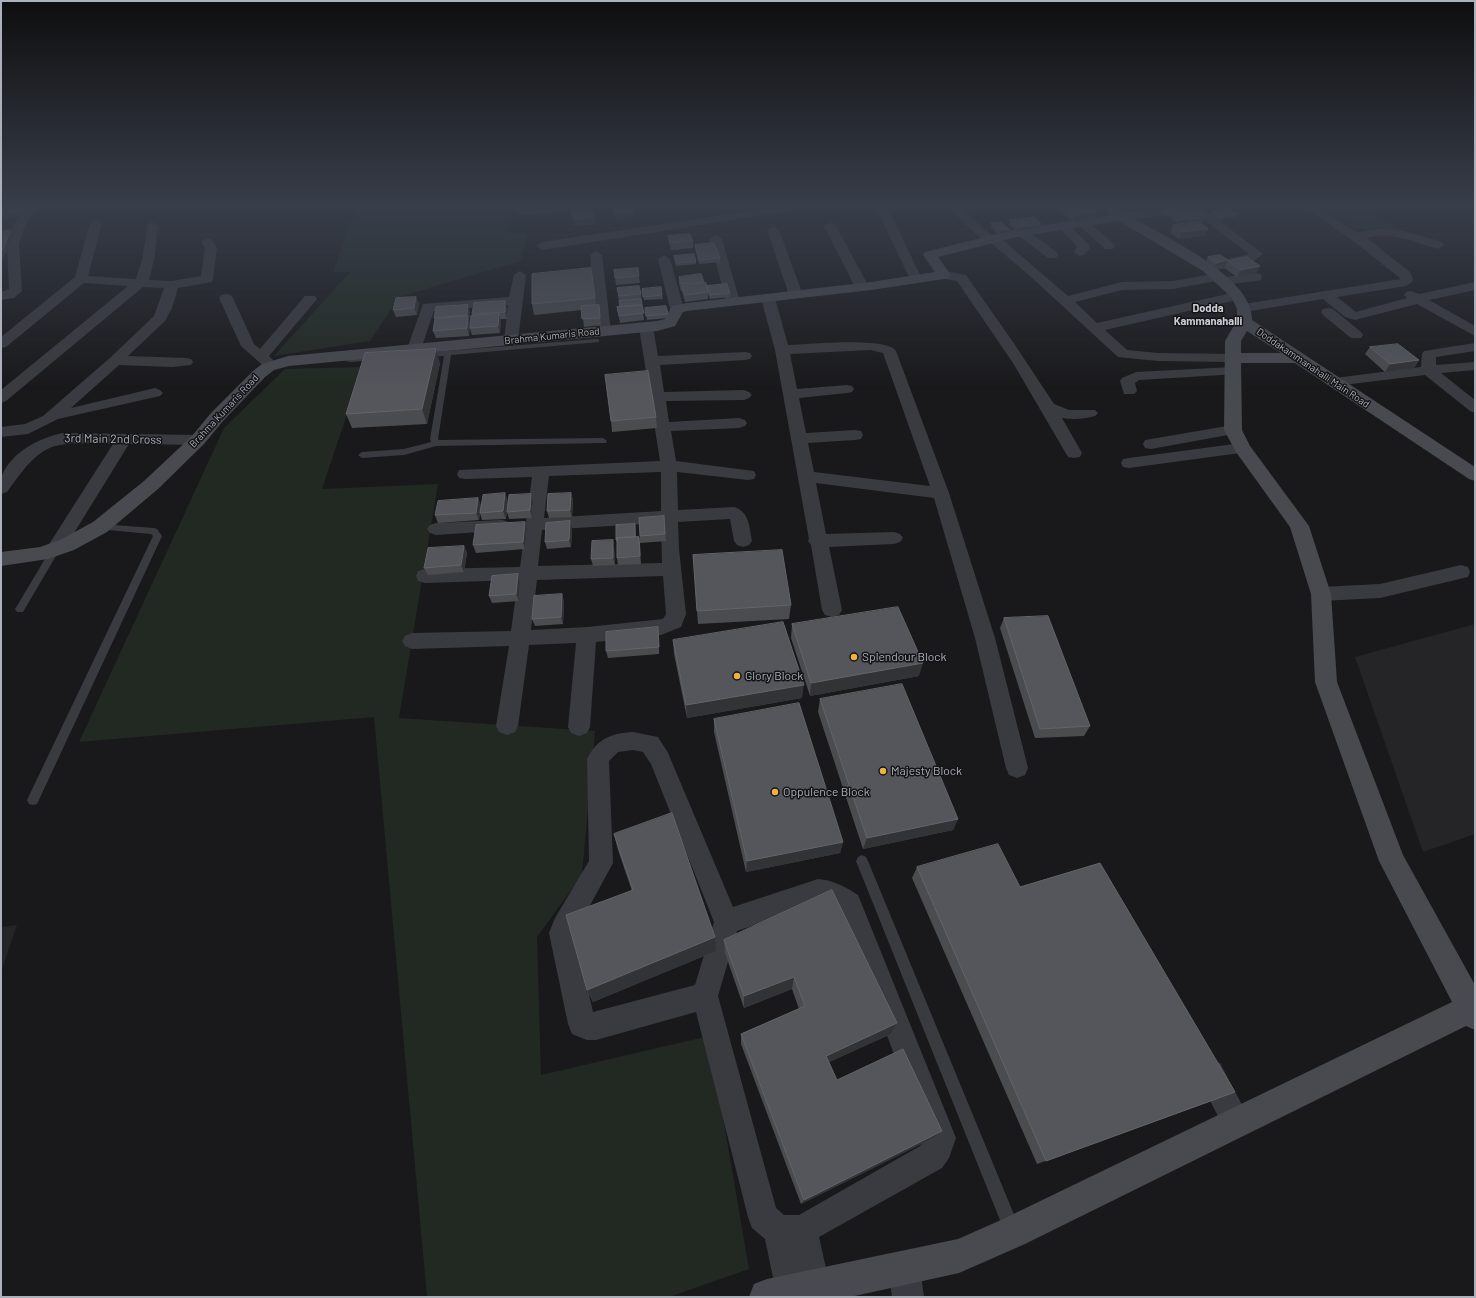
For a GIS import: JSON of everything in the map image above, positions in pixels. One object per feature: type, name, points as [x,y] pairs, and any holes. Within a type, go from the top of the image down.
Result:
[{"type":"street","points":[[1,296],[9,295],[16,291],[14,269]]},
{"type":"street","points":[[1,344],[81,279],[84,269]]},
{"type":"street","points":[[1,398],[142,282],[146,269]]},
{"type":"street","points":[[81,279],[172,285],[207,279],[210,269]]},
{"type":"street","points":[[597,269],[601,336]]},
{"type":"street","points":[[666,269],[677,309],[862,287],[944,275],[961,278],[1003,336],[1050,408],[1074,453]]},
{"type":"street","points":[[724,269],[733,302]]},
{"type":"street","points":[[786,269],[796,295]]},
{"type":"street","points":[[852,269],[862,287]]},
{"type":"street","points":[[911,269],[916,279]]},
{"type":"street","points":[[940,269],[944,275]]},
{"type":"street","points":[[1029,269],[1123,354],[1233,364]]},
{"type":"street","name":"Doddakammanahalli Main Road","points":[[1209,269],[1236,296],[1244,315],[1298,358],[1475,476]]},
{"type":"street","points":[[791,1230],[790,1292],[906,1282],[1013,1232],[1236,1122],[1473,1012],[1392,861],[1326,682],[1321,594],[1299,526],[1238,439],[1233,341],[1244,315],[1312,298],[1406,282],[1407,279],[1405,275],[1397,269]]},
{"type":"street","points":[[511,340],[514,301],[520,275]]},
{"type":"street","points":[[1064,301],[1122,286],[1172,285],[1220,279],[1256,277]]},
{"type":"street","points":[[1,432],[28,429],[53,415],[116,360],[160,318],[165,308],[172,285]]},
{"type":"street","points":[[1395,285],[1475,332]]},
{"type":"street","points":[[1327,296],[1350,314],[1355,316],[1396,306],[1418,298],[1475,286]]},
{"type":"street","points":[[1093,328],[1236,296]]},
{"type":"street","points":[[226,298],[248,346],[266,362],[310,299]]},
{"type":"street","points":[[768,298],[782,350],[817,541],[832,610]]},
{"type":"street","points":[[1312,298],[1356,335]]},
{"type":"street","points":[[414,349],[428,301],[514,301]]},
{"type":"street","name":"Brahma Kumaris Road","points":[[1,559],[40,554],[67,545],[100,528],[151,485],[198,440],[217,417],[259,374],[266,362],[511,340],[601,336],[668,324],[673,320],[677,309]]},
{"type":"street","points":[[412,641],[587,635],[662,627],[672,623],[676,619],[671,569],[669,466],[646,327]]},
{"type":"street","points":[[782,350],[871,346],[884,348],[889,351],[941,493],[986,638],[1017,768]]},
{"type":"street","points":[[1428,370],[1429,354],[1475,347]]},
{"type":"street","points":[[652,361],[745,356]]},
{"type":"street","points":[[1129,391],[1127,381],[1136,376],[1233,364],[1298,358]]},
{"type":"street","points":[[116,360],[172,363],[186,362]]},
{"type":"street","points":[[1335,382],[1428,370],[1475,366]]},
{"type":"street","points":[[1428,370],[1475,408]]},
{"type":"street","points":[[790,394],[847,389]]},
{"type":"street","points":[[53,415],[75,412],[154,393]]},
{"type":"street","points":[[658,397],[744,395]]},
{"type":"street","points":[[1050,408],[1061,414],[1068,415],[1090,413]]},
{"type":"street","points":[[662,427],[739,423]]},
{"type":"street","points":[[799,438],[855,435]]},
{"type":"street","name":"3rd Main 2nd Cross","points":[[1,488],[28,452],[49,440],[62,438],[198,440]]},
{"type":"street","points":[[55,549],[124,439]]},
{"type":"street","points":[[1151,444],[1238,439]]},
{"type":"street","points":[[1129,463],[1238,439]]},
{"type":"street","points":[[465,474],[669,466],[748,475]]},
{"type":"street","points":[[507,726],[520,638],[541,471]]},
{"type":"street","points":[[805,476],[941,493]]},
{"type":"street","points":[[436,529],[669,518],[734,513],[739,517],[743,541]]},
{"type":"street","points":[[817,541],[894,538]]},
{"type":"street","points":[[425,576],[671,569]]},
{"type":"street","points":[[1321,594],[1380,591],[1461,572]]},
{"type":"street","points":[[579,727],[587,635]]},
{"type":"street","points":[[705,996],[596,1026],[587,1026],[582,1024],[562,934],[564,927],[601,863],[597,770],[598,759],[604,748],[615,742],[633,741],[650,744],[660,760],[727,922],[705,996],[763,1217],[769,1224],[791,1230],[931,1157],[939,1148],[941,1138],[849,904],[840,896],[826,891],[818,891],[727,922]]},
{"type":"street","points":[[1198,1050],[1236,1122]]},
{"type":"lane","points":[[341,356],[350,360],[448,353],[601,336]]},
{"type":"lane","points":[[436,443],[434,439],[448,353]]},
{"type":"lane","points":[[362,455],[404,452],[436,443],[603,441]]},
{"type":"lane","points":[[33,800],[158,536],[158,533],[154,531],[100,528]]},
{"type":"lane","points":[[20,609],[55,549]]},
{"type":"lane","points":[[862,861],[1013,1232]]},
{"type":"shaded area","points":[[334,269],[495,269],[399,297],[370,341],[274,356],[350,272],[333,272]]},
{"type":"shaded area","points":[[363,367],[322,489],[438,484],[399,718],[595,731],[582,875],[537,937],[541,1075],[709,1036],[749,1269],[669,1297],[427,1297],[374,717],[79,742],[224,428],[285,369]]},
{"type":"shaded area","points":[[1475,624],[1475,834],[1423,852],[1355,657]]},
{"type":"shaded area","points":[[17,925],[1,972],[1,927]]},
{"type":"building","points":[[591,269],[595,298],[532,304],[532,274]]},
{"type":"building","points":[[638,269],[639,276],[615,278],[614,270]]},
{"type":"building","points":[[701,274],[704,282],[681,284],[679,277]]},
{"type":"building","points":[[706,283],[708,292],[685,295],[682,286]]},
{"type":"building","points":[[727,284],[730,293],[710,295],[707,286]]},
{"type":"building","points":[[639,286],[641,294],[619,296],[617,288]]},
{"type":"building","points":[[661,287],[662,295],[643,297],[642,289]]},
{"type":"building","points":[[416,297],[414,308],[393,310],[396,298]]},
{"type":"building","points":[[641,299],[642,305],[620,307],[619,301]]},
{"type":"building","points":[[505,301],[505,312],[472,314],[474,303]]},
{"type":"building","points":[[468,305],[467,315],[434,318],[436,307]]},
{"type":"building","points":[[599,305],[600,318],[582,319],[581,306]]},
{"type":"building","points":[[642,305],[644,313],[619,316],[617,307]]},
{"type":"building","points":[[666,306],[668,314],[646,316],[645,308]]},
{"type":"building","points":[[499,314],[498,326],[470,328],[471,316]]},
{"type":"building","points":[[468,316],[467,328],[433,331],[435,319]]},
{"type":"building","points":[[1398,344],[1419,360],[1390,364],[1370,347]]},
{"type":"building","points":[[436,349],[422,409],[346,414],[365,353]]},
{"type":"building","points":[[648,371],[656,417],[611,421],[605,375]]},
{"type":"building","points":[[505,493],[503,511],[480,513],[483,495]]},
{"type":"building","points":[[571,493],[570,510],[547,511],[548,494]]},
{"type":"building","points":[[531,494],[530,510],[507,512],[509,495]]},
{"type":"building","points":[[478,498],[476,513],[435,515],[438,501]]},
{"type":"building","points":[[664,516],[665,534],[640,536],[639,518]]},
{"type":"building","points":[[570,521],[569,540],[545,542],[546,523]]},
{"type":"building","points":[[525,522],[523,542],[473,545],[476,525]]},
{"type":"building","points":[[635,524],[635,537],[617,538],[616,540],[616,525]]},
{"type":"building","points":[[639,537],[640,556],[617,558],[617,538]]},
{"type":"building","points":[[613,540],[613,558],[591,559],[592,541]]},
{"type":"building","points":[[464,546],[461,565],[424,568],[428,548]]},
{"type":"building","points":[[782,550],[791,605],[697,611],[693,555]]},
{"type":"building","points":[[518,574],[516,594],[489,596],[492,576]]},
{"type":"building","points":[[562,594],[561,617],[532,619],[534,596]]},
{"type":"building","name":"Splendour Block","points":[[898,607],[923,663],[811,683],[792,624]]},
{"type":"building","points":[[1048,616],[1090,726],[1040,729],[1004,618]]},
{"type":"building","name":"Glory Block","points":[[783,622],[804,685],[686,705],[673,640]]},
{"type":"building","points":[[658,627],[659,647],[606,651],[606,632]]},
{"type":"building","name":"Majesty Block","points":[[902,684],[958,819],[867,838],[820,699]]},
{"type":"building","name":"Oppulence Block","points":[[799,703],[843,842],[747,861],[714,719]]},
{"type":"building","points":[[672,813],[715,937],[587,990],[566,915],[633,890],[614,834]]},
{"type":"building","points":[[998,844],[1020,887],[1100,863],[1235,1092],[1046,1161],[917,867]]},
{"type":"building","points":[[832,890],[897,1023],[826,1056],[837,1080],[903,1049],[942,1131],[804,1200],[741,1034],[805,1006],[794,977],[744,996],[724,940]]},
{"type":"place","name":"Splendour Block","points":[[854,657]]},
{"type":"place","name":"Glory Block","points":[[737,676]]},
{"type":"place","name":"Majesty Block","points":[[883,771]]},
{"type":"place","name":"Oppulence Block","points":[[775,792]]},
{"type":"district","name":"Dodda Kammanahalli","points":[[1208,314]]}]
